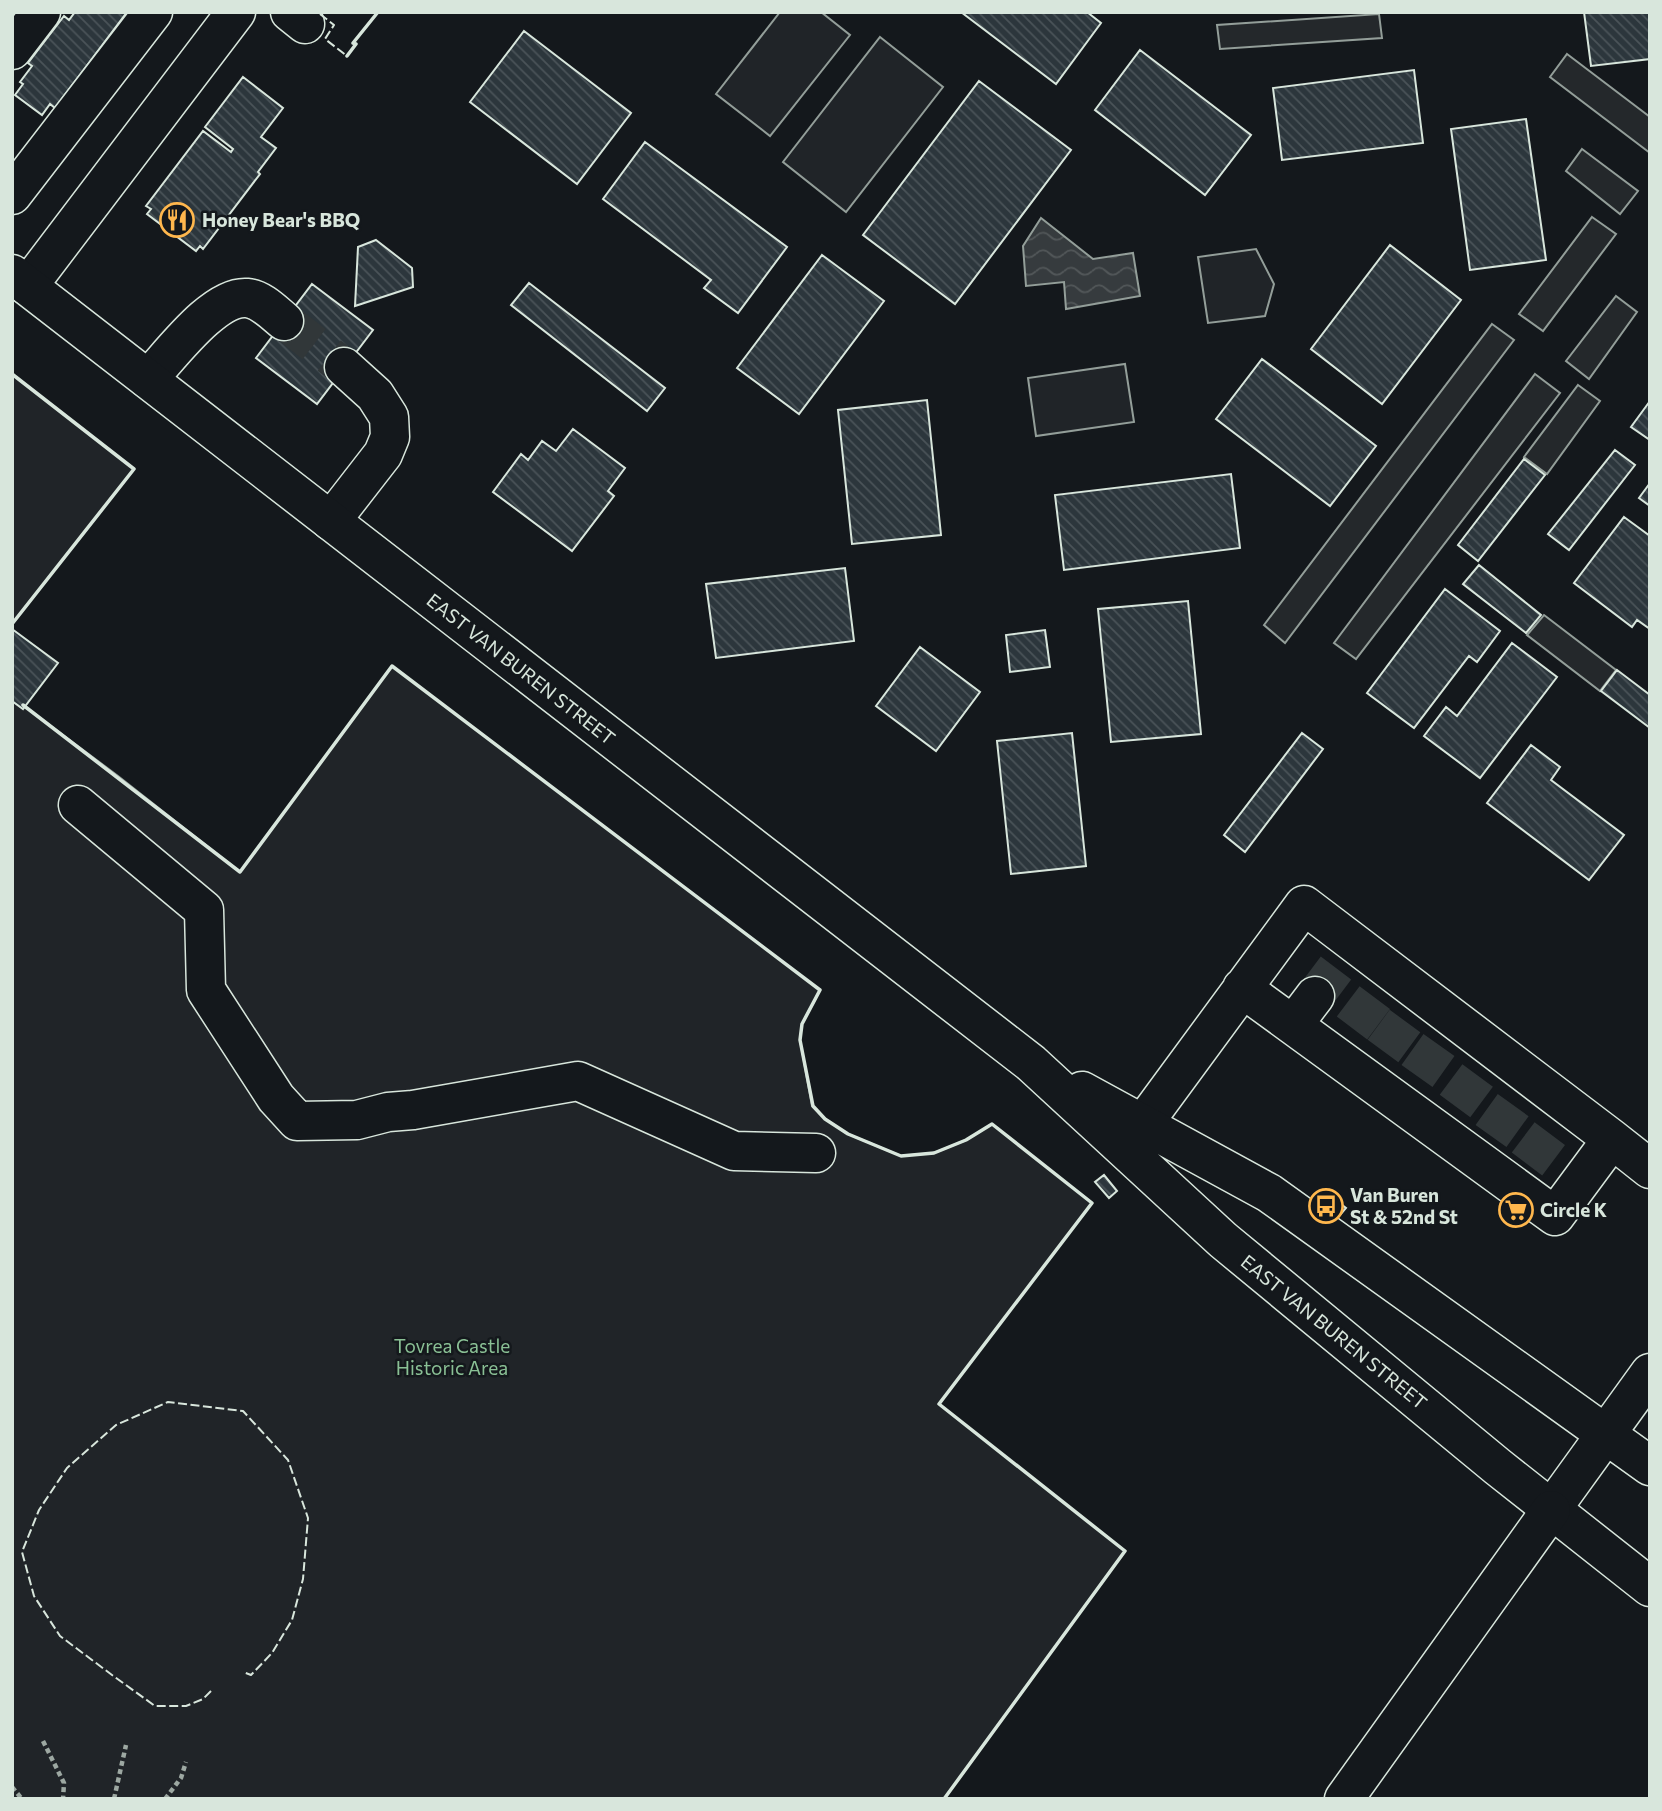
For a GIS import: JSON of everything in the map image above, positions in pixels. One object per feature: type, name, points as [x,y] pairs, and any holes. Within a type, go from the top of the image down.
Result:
[{"type":"main road","points":[[12,50],[41,12]]},
{"type":"main road","points":[[12,195],[153,12]]},
{"type":"main road","points":[[20,280],[236,12]]},
{"type":"main road","name":"EAST VAN BUREN STREET","points":[[20,280],[1031,1063],[1223,1240],[1551,1510],[1650,1587]]},
{"type":"main road","points":[[148,379],[205,317],[230,299],[255,300],[284,321]]},
{"type":"main road","points":[[331,521],[383,454],[390,437],[389,417],[375,395],[344,367]]},
{"type":"main road","points":[[78,806],[204,910],[206,990],[276,1098],[297,1121],[357,1120],[388,1112],[578,1081],[734,1151],[816,1153]]},
{"type":"main road","points":[[1143,1124],[1304,905],[1342,1041],[1448,1033],[1560,1119],[1612,1139],[1650,1169]]},
{"type":"main road","points":[[1242,988],[1324,983],[1384,984],[1408,1089],[1519,1175],[1555,1216],[1612,1139]]},
{"type":"main road","name":"EAST VAN BUREN STREET","points":[[1031,1063],[1269,1193],[1650,1466]]},
{"type":"main road","points":[[1344,1799],[1650,1373]]},
{"type":"path","points":[[43,1741],[64,1783],[63,1799]]},
{"type":"path","points":[[114,1799],[126,1745]]},
{"type":"path","points":[[165,1799],[181,1778],[186,1762]]},
{"type":"path","points":[[12,1787],[22,1799]]},
{"type":"green space","points":[[780,12],[821,12],[850,35],[770,136],[716,94]]},
{"type":"green space","points":[[880,37],[943,87],[846,212],[783,162]]},
{"type":"green space","points":[[1256,249],[1274,284],[1265,316],[1208,323],[1198,257]]},
{"type":"green space","points":[[1125,364],[1134,422],[1036,436],[1028,378]]},
{"type":"green space","points":[[12,374],[134,469],[12,624]]},
{"type":"green space","name":"Tovrea Castle Historic Area","points":[[392,666],[820,990],[802,1024],[800,1040],[812,1106],[825,1119],[848,1134],[901,1156],[934,1153],[966,1140],[992,1124],[1092,1203],[939,1404],[1125,1551],[944,1799],[12,1799],[12,697],[240,872]]},
{"type":"shaded area","points":[[1379,14],[1382,38],[1220,49],[1217,25]]},
{"type":"shaded area","points":[[1567,54],[1650,117],[1650,153],[1550,77]]},
{"type":"shaded area","points":[[1582,149],[1638,191],[1620,214],[1566,171]]},
{"type":"shaded area","points":[[1592,217],[1616,234],[1543,331],[1519,314]]},
{"type":"shaded area","points":[[1616,296],[1637,312],[1589,379],[1566,361]]},
{"type":"shaded area","points":[[1492,324],[1514,340],[1285,643],[1264,625]]},
{"type":"shaded area","points":[[1535,374],[1560,393],[1356,659],[1334,643]]},
{"type":"shaded area","points":[[1578,385],[1600,401],[1547,474],[1524,457]]},
{"type":"shaded area","points":[[1544,615],[1616,670],[1600,691],[1527,635]]},
{"type":"water","points":[[1041,218],[1093,259],[1133,253],[1140,296],[1066,309],[1064,282],[1026,286],[1023,246]]},
{"type":"building","points":[[75,12],[127,12],[55,108],[50,104],[42,115],[15,95],[23,84],[20,82],[32,66],[28,63],[64,16],[69,20]]},
{"type":"building","points":[[961,12],[1087,12],[1101,23],[1056,84]]},
{"type":"building","points":[[1584,12],[1650,12],[1650,59],[1591,66]]},
{"type":"building","points":[[524,31],[631,113],[577,184],[470,102]]},
{"type":"building","points":[[1140,50],[1251,135],[1205,195],[1095,110]]},
{"type":"building","points":[[1414,70],[1423,143],[1282,160],[1273,88]]},
{"type":"building","points":[[243,77],[283,108],[261,137],[276,148],[258,172],[260,174],[203,249],[200,246],[196,251],[147,214],[151,209],[146,206],[203,131],[231,152],[233,149],[205,127]]},
{"type":"building","points":[[979,81],[1071,150],[955,304],[863,235]]},
{"type":"building","points":[[1526,119],[1546,260],[1470,270],[1451,129]]},
{"type":"building","points":[[645,142],[787,247],[738,313],[704,288],[711,280],[603,199]]},
{"type":"building","points":[[376,240],[412,268],[413,287],[355,306],[358,247]]},
{"type":"building","points":[[1390,245],[1461,300],[1382,404],[1311,349]]},
{"type":"building","points":[[822,255],[884,301],[799,414],[737,368]]},
{"type":"building","points":[[529,283],[665,388],[647,411],[511,305]]},
{"type":"building","points":[[312,284],[373,330],[317,404],[256,358]]},
{"type":"building","points":[[1262,359],[1376,446],[1330,506],[1216,419]]},
{"type":"building","points":[[927,400],[941,535],[852,544],[838,410]]},
{"type":"building","points":[[1650,401],[1650,440],[1631,427]]},
{"type":"building","points":[[573,429],[625,468],[608,491],[614,496],[572,551],[493,492],[521,454],[528,460],[542,441],[556,451]]},
{"type":"building","points":[[1615,450],[1635,465],[1569,550],[1548,534]]},
{"type":"building","points":[[1524,459],[1545,475],[1478,561],[1458,545]]},
{"type":"building","points":[[1231,474],[1240,548],[1064,570],[1055,495]]},
{"type":"building","points":[[1650,483],[1650,506],[1639,498]]},
{"type":"building","points":[[1624,517],[1650,536],[1650,629],[1637,620],[1632,627],[1574,583]]},
{"type":"building","points":[[1479,565],[1541,615],[1526,633],[1463,584]]},
{"type":"building","points":[[845,568],[854,641],[716,658],[706,584]]},
{"type":"building","points":[[1445,589],[1500,631],[1477,662],[1469,656],[1414,728],[1367,693]]},
{"type":"building","points":[[1188,601],[1201,734],[1111,742],[1098,609]]},
{"type":"building","points":[[12,629],[58,663],[23,709],[12,701]]},
{"type":"building","points":[[1045,630],[1050,667],[1010,672],[1006,635]]},
{"type":"building","points":[[1512,643],[1557,677],[1480,778],[1424,736],[1446,707],[1457,716]]},
{"type":"building","points":[[920,647],[980,692],[936,751],[876,706]]},
{"type":"building","points":[[1617,670],[1650,695],[1650,728],[1601,691]]},
{"type":"building","points":[[1072,733],[1086,866],[1011,874],[997,741]]},
{"type":"building","points":[[1302,733],[1323,749],[1245,852],[1224,835]]},
{"type":"building","points":[[1531,745],[1560,767],[1551,780],[1624,835],[1589,880],[1487,803]]},
{"type":"building","points":[[1104,1175],[1117,1191],[1109,1198],[1095,1182]]},
{"type":"building","points":[[1330,1196],[1346,1208],[1341,1214],[1329,1205]]},
{"type":"tunnel","points":[[284,321],[344,367]]},
{"type":"tunnel","points":[[1315,996],[1336,968]]},
{"type":"tunnel","points":[[1352,1028],[1376,996]]},
{"type":"tunnel","points":[[1383,1051],[1405,1021]]},
{"type":"tunnel","points":[[1417,1076],[1439,1045]]},
{"type":"tunnel","points":[[1455,1106],[1478,1075]]},
{"type":"tunnel","points":[[1491,1136],[1514,1104]]},
{"type":"tunnel","points":[[1527,1164],[1551,1132]]},
{"type":"fence","points":[[320,14],[334,25],[325,39],[347,56]]},
{"type":"fence","points":[[211,1691],[203,1699],[186,1706],[155,1706],[112,1675],[60,1636],[34,1596],[22,1552],[39,1510],[67,1468],[116,1425],[168,1402],[243,1411],[288,1460],[308,1518],[303,1579],[292,1620],[272,1653],[251,1675],[243,1672]]},
{"type":"wall","points":[[347,56],[356,44],[353,43],[378,12]]},
{"type":"wall","points":[[12,374],[134,469],[12,624]]},
{"type":"wall","points":[[23,705],[240,872],[392,666],[820,990],[802,1024],[800,1040],[813,1106],[825,1119],[848,1134],[901,1156],[934,1153],[966,1140],[992,1124],[1092,1203],[939,1404],[1125,1551],[944,1799]]},
{"type":"place","name":"Honey Bear's BBQ","points":[[177,220]]},
{"type":"place","name":"Van Buren St & 52nd St","points":[[1326,1206]]},
{"type":"place","name":"Circle K","points":[[1516,1210]]}]
